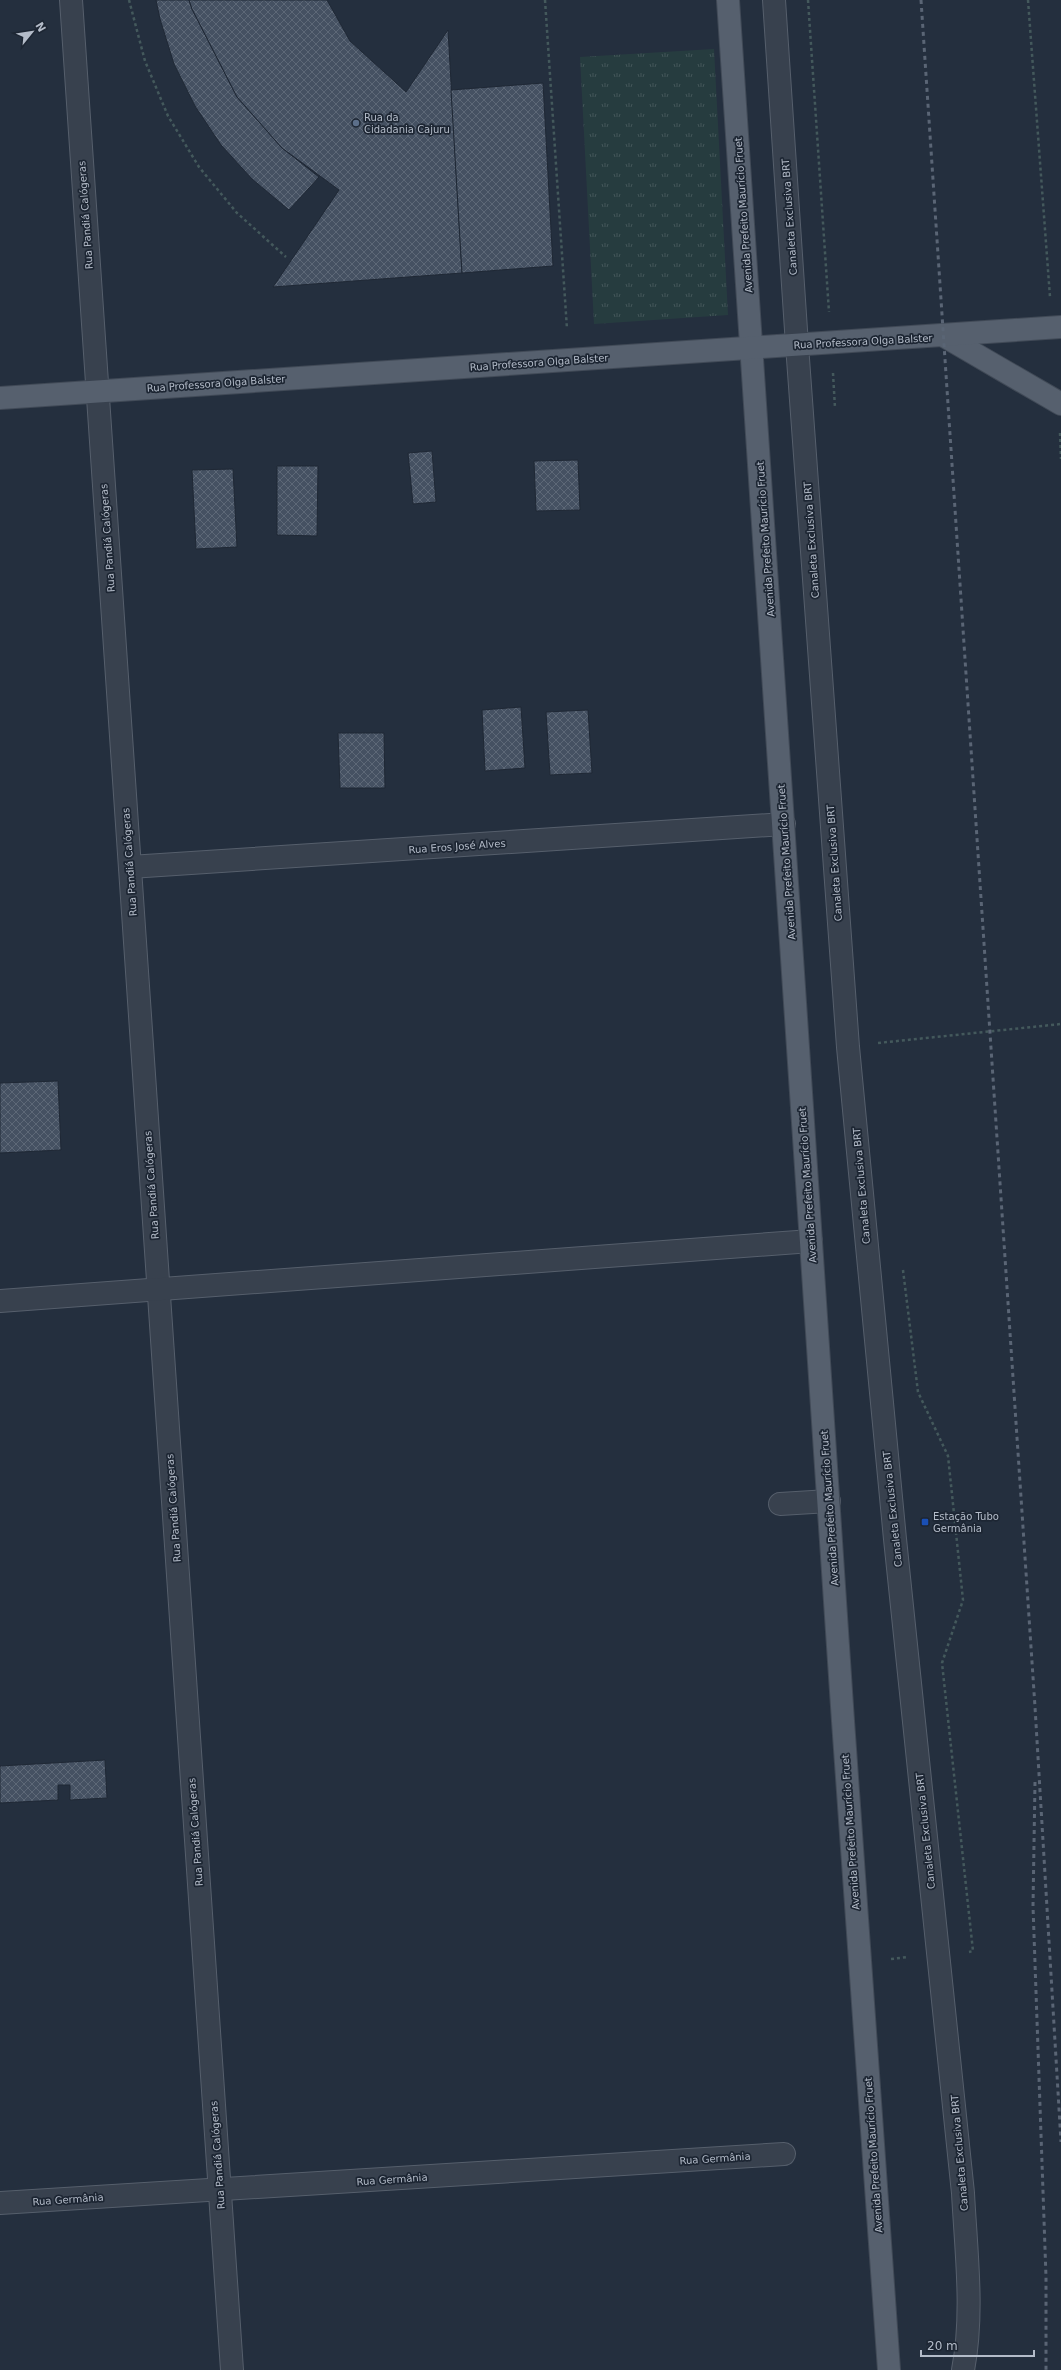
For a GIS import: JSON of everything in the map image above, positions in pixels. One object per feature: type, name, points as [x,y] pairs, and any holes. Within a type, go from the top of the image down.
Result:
[{"type":"main road","name":"Avenida Prefeito Maurício Fruet","points":[[728,0],[828,1501],[889,2370]]},
{"type":"main road","points":[[944,336],[1057,328]]},
{"type":"main road","name":"Rua Professora Olga Balster","points":[[0,398],[944,336],[1059,404]]},
{"type":"street","name":"Rua Pandiá Calógeras","points":[[71,0],[232,2370]]},
{"type":"street","name":"Canaleta Exclusiva BRT","points":[[774,0],[797,345],[848,1047],[895,1539],[963,2192],[968,2277],[966,2350],[963,2370]]},
{"type":"street","name":"Rua Eros José Alves","points":[[130,867],[784,824]]},
{"type":"street","points":[[0,1301],[811,1241]]},
{"type":"street","points":[[780,1504],[828,1501]]},
{"type":"street","name":"Rua Germânia","points":[[0,2203],[784,2154]]},
{"type":"path","points":[[129,0],[148,68],[168,116],[199,167],[237,213],[286,257]]},
{"type":"path","points":[[545,0],[570,360]]},
{"type":"path","points":[[808,0],[836,414]]},
{"type":"path","points":[[1028,0],[1057,328]]},
{"type":"path","points":[[1059,404],[1061,459]]},
{"type":"path","points":[[875,1036],[875,1044],[1061,1024]]},
{"type":"path","points":[[902,1265],[918,1392],[948,1456],[963,1592],[963,1600],[942,1664],[973,1951]]},
{"type":"green space","points":[[714,49],[728,315],[594,324],[580,57]]},
{"type":"building","points":[[156,0],[189,0],[192,9],[237,97],[282,148],[319,177],[289,210],[252,179],[221,145],[195,106],[174,64],[160,19]]},
{"type":"building","name":"Rua da Cidadania Cajuru","points":[[189,0],[327,0],[350,41],[406,92],[448,30],[462,273],[273,287],[339,190],[282,148],[237,97],[192,9]]},
{"type":"building","points":[[543,83],[553,266],[462,273],[451,90]]},
{"type":"building","points":[[432,451],[436,502],[413,504],[408,453]]},
{"type":"building","points":[[578,460],[580,510],[536,511],[534,461]]},
{"type":"building","points":[[277,466],[318,466],[317,536],[277,535]]},
{"type":"building","points":[[233,469],[237,547],[196,549],[192,470]]},
{"type":"building","points":[[521,707],[525,768],[485,771],[482,710]]},
{"type":"building","points":[[588,710],[592,773],[550,775],[546,712]]},
{"type":"building","points":[[338,733],[384,733],[385,788],[340,788]]},
{"type":"building","points":[[58,1081],[61,1150],[0,1153],[0,1083]]},
{"type":"building","points":[[105,1760],[107,1798],[70,1800],[70,1785],[58,1785],[58,1800],[0,1803],[0,1766]]},
{"type":"railway","points":[[921,0],[1035,1707],[1061,2142]]},
{"type":"railway","points":[[1035,1782],[1033,1906],[1046,2277],[1046,2370]]},
{"type":"place","name":"Rua da Cidadania Cajuru","points":[[356,123]]},
{"type":"place","name":"Estação Tubo Germânia","points":[[925,1522]]}]
